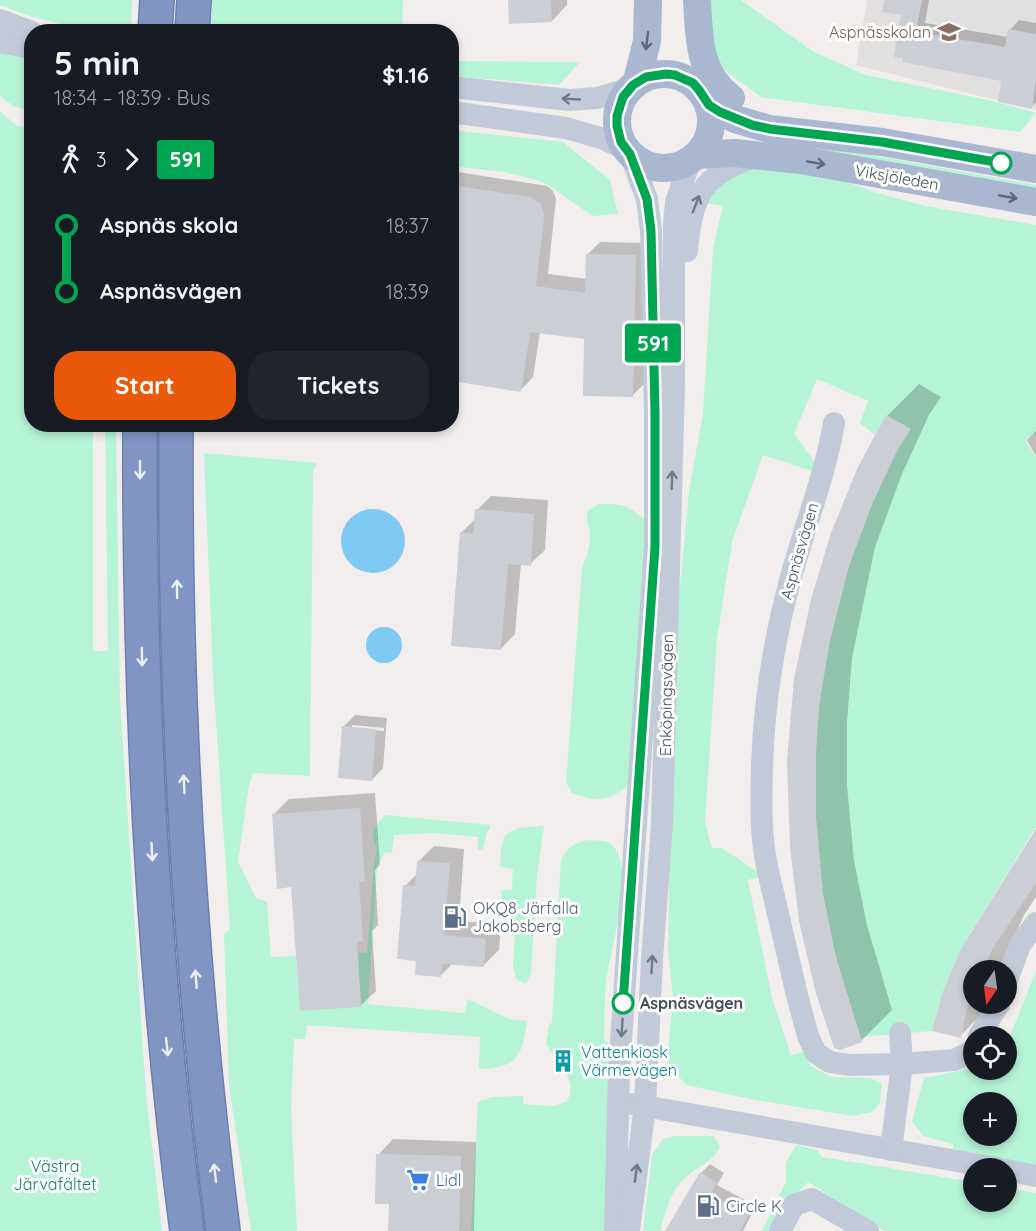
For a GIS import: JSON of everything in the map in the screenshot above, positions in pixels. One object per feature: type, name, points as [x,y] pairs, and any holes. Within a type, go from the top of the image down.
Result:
[{"type":"highway","points":[[156,24],[157,0]]},
{"type":"highway","points":[[192,24],[194,0]]},
{"type":"highway","points":[[140,432],[143,708],[159,963],[187,1231]]},
{"type":"highway","points":[[176,432],[175,518],[180,708],[195,963],[213,1156],[223,1231]]},
{"type":"main road","points":[[633,85],[646,77],[666,74],[685,78],[699,90],[709,105],[710,132],[705,145],[693,158],[680,165],[659,168],[639,161],[628,152],[619,135],[617,116],[619,106],[633,85],[647,41],[648,0]]},
{"type":"main road","points":[[683,0],[685,78]]},
{"type":"main road","points":[[697,0],[702,56],[716,84],[726,94],[741,105],[755,111],[882,142]]},
{"type":"main road","name":"Viksjöleden","points":[[709,105],[735,119],[770,129],[882,142],[1036,169]]},
{"type":"main road","name":"Viksjöleden","points":[[693,158],[735,153],[801,160],[1036,202]]},
{"type":"street","points":[[0,20],[24,29]]},
{"type":"street","points":[[0,42],[24,46]]},
{"type":"street","points":[[459,88],[569,100],[597,98],[633,85]]},
{"type":"street","points":[[459,113],[566,128],[593,135],[628,152]]},
{"type":"street","name":"Enköpingsvägen","points":[[615,1231],[619,1058],[655,547],[651,231],[647,199],[628,152]]},
{"type":"street","name":"Viksjöleden","points":[[674,386],[689,226],[696,200],[708,182],[728,166],[758,155]]},
{"type":"street","name":"Enköpingsvägen","points":[[628,1231],[645,1106],[652,959],[662,824],[674,386],[674,224],[678,195],[693,158]]},
{"type":"street","name":"Aspnäsvägen","points":[[834,423],[828,456],[790,577],[774,646],[763,726],[761,797],[765,856],[797,995],[808,1036],[816,1053],[830,1062],[849,1065],[954,1060],[963,1056]]},
{"type":"street","points":[[1014,960],[1020,945],[1036,923]]},
{"type":"street","points":[[891,1150],[902,1064],[900,1034]]},
{"type":"street","points":[[618,1101],[963,1162]]},
{"type":"street","points":[[1017,1172],[1036,1176]]},
{"type":"street","points":[[780,1231],[794,1205],[812,1198],[868,1231]]},
{"type":"shaded area","name":"Aspnässkolan","points":[[867,0],[1036,0],[1036,110],[856,65]]},
{"type":"green space","points":[[0,0],[132,0],[131,24],[62,24],[29,16],[0,5]]},
{"type":"green space","points":[[211,0],[403,0],[402,24],[209,24]]},
{"type":"green space","points":[[704,0],[741,0],[814,52],[866,75],[993,101],[1036,113],[1020,132],[761,97],[716,64]]},
{"type":"green space","points":[[0,49],[24,54],[24,109],[13,106],[0,96]]},
{"type":"green space","points":[[459,61],[580,62],[559,85],[459,77]]},
{"type":"green space","name":"Västra Järvafältet","points":[[0,112],[18,126],[24,127],[24,432],[93,432],[93,651],[108,651],[105,432],[116,432],[120,700],[146,1094],[162,1231],[0,1231]]},
{"type":"green space","points":[[459,131],[563,142],[610,180],[618,214],[593,216],[543,182],[504,172],[459,167]]},
{"type":"green space","points":[[821,146],[1036,185],[1036,192],[821,153]]},
{"type":"green space","points":[[768,167],[832,177],[926,206],[1036,225],[1036,433],[1025,440],[1036,457],[1036,827],[962,947],[943,991],[932,1031],[860,1037],[843,985],[830,932],[823,896],[817,839],[815,778],[819,717],[827,655],[841,594],[859,535],[883,479],[911,429],[886,415],[875,435],[860,423],[868,401],[817,379],[794,434],[816,464],[812,471],[763,455],[732,542],[717,639],[705,822],[712,848],[722,848],[759,873],[759,877],[748,880],[772,998],[791,1055],[804,1052],[811,1066],[832,1077],[870,1078],[882,1084],[880,1103],[872,1112],[853,1116],[750,1099],[687,1085],[667,1065],[673,996],[668,951],[672,671],[689,491],[703,414],[713,248],[723,206],[705,203],[729,177],[751,169]]},
{"type":"green space","points":[[204,453],[317,463],[313,471],[310,776],[253,773],[249,785],[238,861],[256,898],[267,902],[271,957],[296,956],[300,1010],[361,1007],[358,953],[367,953],[377,849],[373,835],[375,827],[385,815],[491,825],[483,850],[478,850],[478,837],[432,833],[394,835],[392,852],[384,853],[377,867],[368,1004],[465,1013],[467,999],[509,1019],[527,1021],[520,1052],[510,1063],[479,1069],[480,1037],[307,1025],[305,1039],[294,1039],[291,1108],[297,1231],[251,1231],[229,1086],[224,933],[230,930],[213,676]]},
{"type":"green space","points":[[598,504],[623,506],[633,510],[644,519],[646,568],[632,770],[627,787],[612,796],[595,799],[572,793],[566,782],[582,568],[590,538],[587,515],[588,511]]},
{"type":"green space","points":[[544,826],[537,875],[531,973],[526,984],[516,979],[513,966],[515,934],[501,897],[502,890],[512,890],[513,869],[500,867],[501,850],[505,835],[518,828]]},
{"type":"green space","points":[[588,840],[612,844],[620,859],[622,874],[620,909],[607,975],[605,999],[604,1040],[614,1047],[610,1231],[471,1231],[478,1102],[491,1097],[523,1096],[523,1104],[555,1106],[567,1101],[570,1093],[569,1078],[546,1044],[549,1025],[552,1022],[561,860],[572,846]]},
{"type":"green space","points":[[1036,971],[1036,1166],[1017,1162],[1017,1158],[997,1158],[953,1149],[953,1144],[923,1136],[912,1121],[924,1078],[963,1070],[963,1080],[1017,1080],[1017,1026],[1014,1026]]},
{"type":"green space","points":[[676,1136],[714,1136],[720,1147],[712,1158],[686,1177],[677,1187],[668,1205],[661,1231],[643,1231],[652,1155],[663,1139]]},
{"type":"green space","points":[[796,1145],[817,1150],[822,1157],[963,1180],[963,1212],[1017,1212],[1017,1190],[1036,1193],[1036,1231],[884,1231],[808,1182],[782,1208],[771,1231],[762,1231],[786,1182],[786,1163]]},
{"type":"water","points":[[373,509],[385,511],[396,518],[403,529],[405,541],[403,553],[396,564],[385,571],[373,573],[361,571],[350,564],[343,553],[341,541],[343,529],[350,518],[361,511]]},
{"type":"water","points":[[384,627],[396,633],[402,645],[396,657],[384,663],[372,657],[366,645],[372,633]]},
{"type":"building","points":[[508,0],[551,0],[552,22],[509,24]]},
{"type":"building","points":[[884,0],[922,0],[916,32],[1005,47],[1008,29],[1036,34],[1036,81],[1032,109],[998,102],[1001,81],[902,62],[903,59],[894,57],[901,15],[882,12]]},
{"type":"building","points":[[459,186],[530,197],[540,203],[544,218],[536,286],[585,293],[586,254],[636,255],[633,397],[583,396],[584,339],[530,332],[521,392],[459,382]]},
{"type":"building","points":[[886,415],[911,429],[898,448],[871,507],[849,566],[830,641],[819,705],[816,817],[823,894],[836,957],[862,1042],[840,1050],[834,1048],[815,990],[799,921],[790,847],[787,761],[794,679],[811,599],[831,533],[857,469]]},
{"type":"building","points":[[475,509],[534,514],[531,566],[508,564],[501,650],[451,646],[460,532],[473,534]]},
{"type":"building","points":[[342,726],[376,729],[372,781],[338,778]]},
{"type":"building","points":[[360,808],[365,882],[359,882],[363,941],[357,942],[361,1007],[300,1011],[291,887],[277,889],[272,814]]},
{"type":"building","points":[[1036,829],[1036,883],[988,960],[963,960],[963,1014],[966,1014],[961,1038],[932,1031],[943,991],[962,947]]},
{"type":"building","points":[[417,861],[450,863],[444,935],[486,939],[484,967],[442,964],[441,977],[415,975],[416,961],[397,959],[403,885],[415,886]]},
{"type":"building","name":"Lidl","points":[[376,1154],[461,1156],[459,1231],[388,1231],[389,1204],[375,1204]]},
{"type":"building","points":[[700,1172],[717,1183],[710,1194],[748,1216],[740,1231],[665,1231]]},
{"type":"bus line","name":"591","points":[[623,1003],[655,547],[655,413],[651,231],[647,199],[630,154],[621,142],[617,126],[619,106],[623,97],[628,89],[646,77],[656,74],[675,75],[693,83],[709,105],[752,125],[882,142],[1001,163]]},
{"type":"place","name":"Aspnässkolan","points":[[949,32]]},
{"type":"place","name":"OKQ8 Järfalla Jakobsberg","points":[[455,917]]},
{"type":"place","name":"Aspnäsvägen","points":[[623,1003]]},
{"type":"place","name":"Vattenkiosk Värmevägen","points":[[563,1061]]},
{"type":"place","name":"Lidl","points":[[418,1180]]},
{"type":"place","name":"Circle K","points":[[708,1206]]}]
